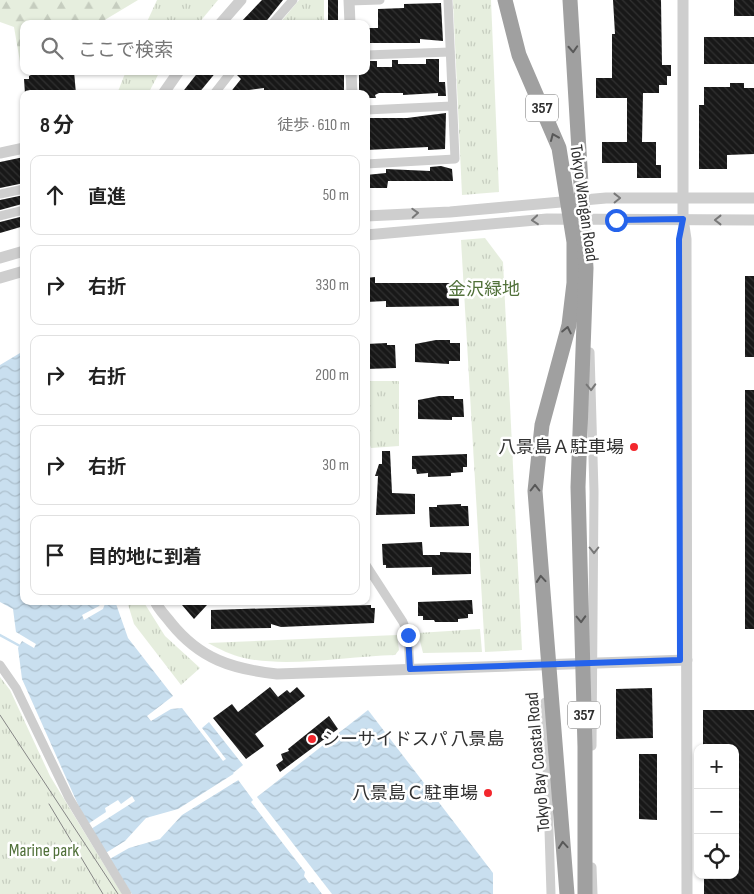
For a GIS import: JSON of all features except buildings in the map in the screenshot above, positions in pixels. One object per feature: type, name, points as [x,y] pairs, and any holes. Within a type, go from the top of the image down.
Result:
[{"type":"highway","name":"Tokyo Wangan Road","points":[[505,0],[519,55],[559,148],[575,200]]},
{"type":"highway","name":"Tokyo Wangan Road","points":[[570,0],[575,200],[586,286],[578,452],[585,767],[585,894]]},
{"type":"highway","name":"Tokyo Wangan Road","points":[[538,537],[535,490],[537,455],[542,425],[566,336],[573,296],[577,219]]},
{"type":"highway","name":"Tokyo Bay Coastal Road","points":[[538,537],[567,894]]},
{"type":"street","points":[[224,20],[241,0]]},
{"type":"street","points":[[276,20],[293,0]]},
{"type":"street","points":[[350,20],[349,1],[380,0]]},
{"type":"street","points":[[370,164],[455,159],[448,0]]},
{"type":"street","points":[[682,0],[683,219],[679,239],[687,894]]},
{"type":"street","points":[[370,55],[450,52]]},
{"type":"street","points":[[166,90],[176,75]]},
{"type":"street","points":[[217,90],[229,75]]},
{"type":"street","points":[[351,75],[352,90]]},
{"type":"street","points":[[370,110],[452,106]]},
{"type":"street","points":[[0,153],[20,149]]},
{"type":"street","points":[[0,194],[20,190]]},
{"type":"street","points":[[370,216],[450,212],[575,200],[754,198]]},
{"type":"street","points":[[0,216],[20,211]]},
{"type":"street","points":[[370,235],[547,219],[754,220]]},
{"type":"street","points":[[0,258],[20,252]]},
{"type":"street","points":[[0,278],[20,272]]},
{"type":"street","points":[[586,286],[594,492],[590,818],[593,894]]},
{"type":"street","points":[[370,572],[403,622],[408,635],[410,669]]},
{"type":"street","points":[[157,605],[179,632],[210,657],[239,669],[277,674],[684,660]]},
{"type":"street","points":[[680,894],[684,660]]},
{"type":"street","points":[[543,664],[551,894]]},
{"type":"street","points":[[0,665],[16,688],[69,798],[127,894]]},
{"type":"green space","points":[[0,0],[138,0],[105,20],[20,20],[20,62],[14,27],[0,22]]},
{"type":"green space","points":[[157,0],[218,0],[201,20],[148,20]]},
{"type":"green space","points":[[299,0],[324,0],[324,20],[282,20]]},
{"type":"green space","points":[[453,0],[491,0],[499,192],[462,195]]},
{"type":"green space","points":[[124,75],[158,75],[150,90],[119,90]]},
{"type":"green space","name":"金沢緑地","points":[[485,238],[503,262],[522,650],[485,652],[461,240]]},
{"type":"green space","points":[[370,381],[399,381],[399,446],[371,448]]},
{"type":"green space","points":[[128,605],[146,605],[165,636],[200,668],[181,685],[134,624]]},
{"type":"green space","points":[[480,629],[482,652],[423,653],[418,633]]},
{"type":"green space","points":[[397,635],[399,650],[395,655],[299,662],[261,661],[244,658],[225,652],[208,643]]},
{"type":"green space","name":"Marine park","points":[[0,677],[10,690],[50,776],[122,894],[0,894]]},
{"type":"water","points":[[20,353],[20,605],[100,605],[82,615],[84,620],[103,609],[104,605],[116,605],[128,638],[173,696],[147,716],[151,721],[171,709],[182,708],[223,761],[226,759],[202,728],[209,722],[243,765],[233,773],[253,800],[251,802],[305,872],[304,876],[309,883],[313,882],[322,894],[132,894],[91,829],[135,801],[132,796],[121,804],[118,800],[105,808],[106,812],[88,824],[84,818],[22,679],[18,648],[22,641],[34,648],[36,644],[16,632],[13,609],[0,602],[0,365]]},
{"type":"water","points":[[368,710],[493,873],[493,894],[332,894],[257,797]]},
{"type":"pier","points":[[246,766],[236,774],[240,779],[182,815],[160,839],[129,848],[108,860],[104,854],[125,841],[146,818],[178,809]]},
{"type":"waterway","points":[[0,635],[20,646]]},
{"type":"tram line","points":[[0,715],[118,894]]},
{"type":"tram line","points":[[49,804],[103,894]]},
{"type":"place","name":"八景島Ａ駐車場","points":[[634,447]]},
{"type":"place","name":"シーサイドスパ 八景島","points":[[312,739]]},
{"type":"place","name":"八景島Ｃ駐車場","points":[[488,793]]},
{"type":"route","points":[[408,635],[410,669],[680,660],[679,239],[683,219],[616,220]]}]
